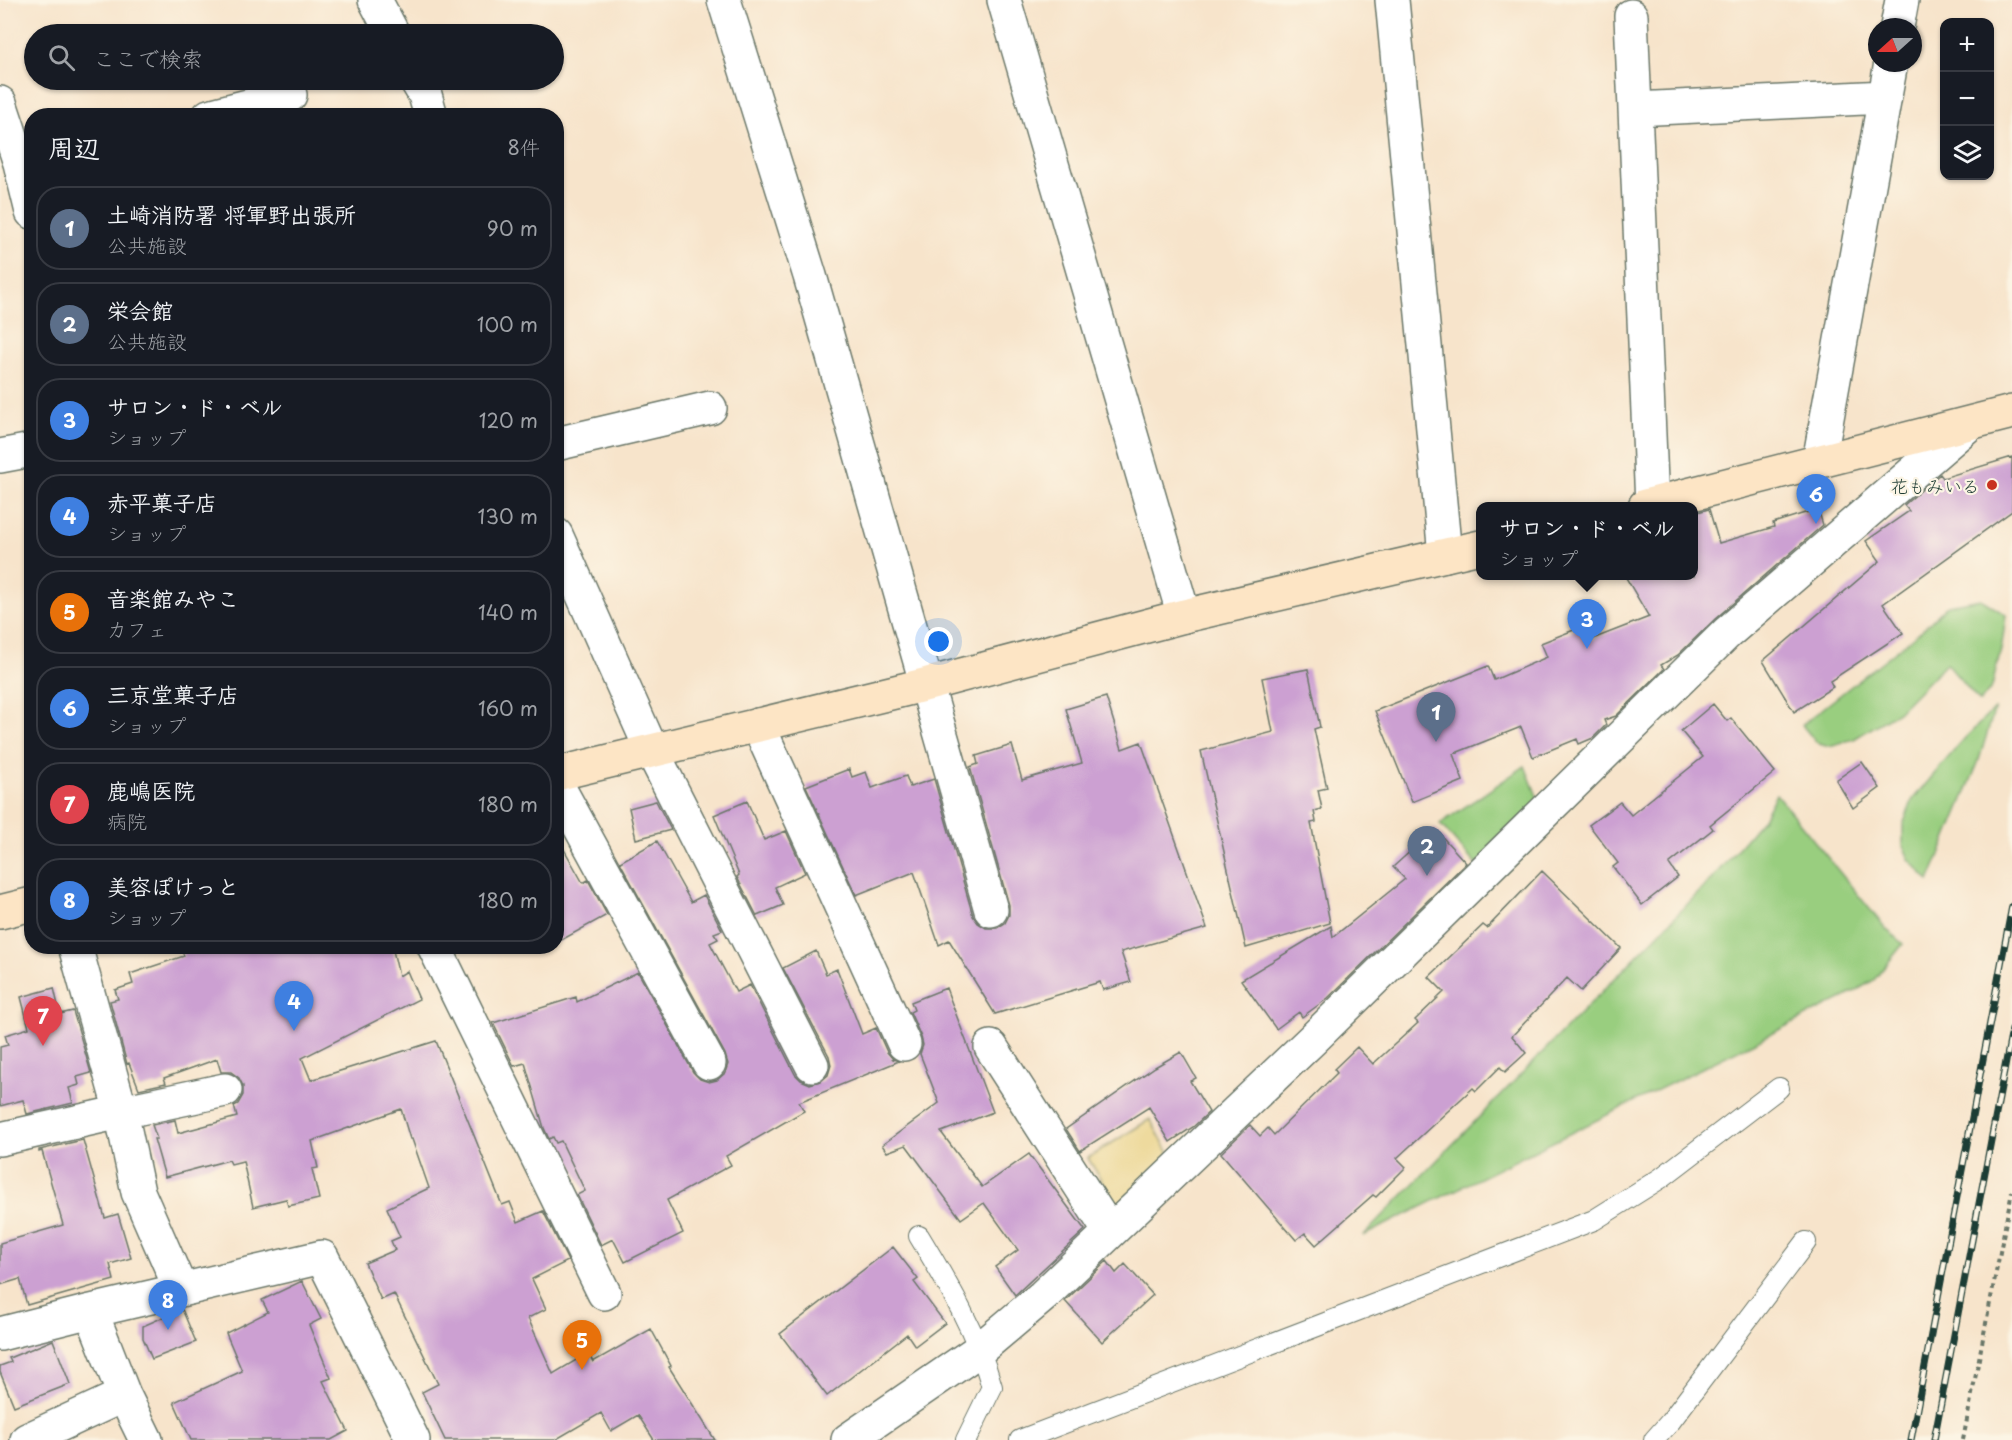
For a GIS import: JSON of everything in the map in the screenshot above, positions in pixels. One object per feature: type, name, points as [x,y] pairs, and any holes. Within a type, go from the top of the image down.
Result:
[{"type":"street","points":[[375,0],[388,24]]},
{"type":"street","points":[[724,0],[810,276],[991,910]]},
{"type":"street","points":[[1004,0],[1185,616]]},
{"type":"street","points":[[1392,0],[1445,555]]},
{"type":"street","points":[[1899,18],[1902,0]]},
{"type":"street","points":[[1631,16],[1648,502]]},
{"type":"street","points":[[1819,462],[1889,72]]},
{"type":"street","points":[[422,90],[428,108]]},
{"type":"street","points":[[240,108],[290,95]]},
{"type":"street","points":[[1635,109],[1885,97]]},
{"type":"street","points":[[0,103],[24,157]]},
{"type":"street","points":[[564,442],[710,408]]},
{"type":"street","points":[[1664,502],[2012,412]]},
{"type":"street","points":[[848,1440],[979,1350],[1043,1296],[1313,1039],[1727,633],[1968,425]]},
{"type":"street","points":[[0,456],[24,452]]},
{"type":"street","points":[[564,772],[928,684],[1185,616],[1476,548]]},
{"type":"street","points":[[564,553],[652,751],[812,1065]]},
{"type":"street","points":[[758,725],[904,1044]]},
{"type":"street","points":[[564,798],[709,1063]]},
{"type":"street","points":[[0,912],[24,906]]},
{"type":"street","points":[[77,954],[121,1112],[138,1192],[181,1290]]},
{"type":"street","points":[[438,954],[604,1293]]},
{"type":"street","points":[[990,1047],[1110,1232]]},
{"type":"street","points":[[0,1139],[225,1090]]},
{"type":"street","points":[[0,1334],[322,1257],[412,1440]]},
{"type":"street","points":[[91,1311],[124,1395],[146,1440]]},
{"type":"street","points":[[27,1440],[124,1395]]},
{"type":"lane","points":[[1020,1440],[1594,1220],[1661,1178],[1779,1088]]},
{"type":"lane","points":[[919,1236],[953,1293],[986,1364],[992,1387],[966,1440]]},
{"type":"lane","points":[[1654,1440],[1806,1242]]},
{"type":"path","points":[[1963,1440],[2012,1191]]},
{"type":"green space","points":[[1981,599],[2006,615],[1992,687],[1980,702],[1946,663],[1898,712],[1854,739],[1829,746],[1816,742],[1802,725],[1922,630],[1948,605]]},
{"type":"green space","points":[[1995,708],[1978,763],[1929,881],[1909,859],[1903,845],[1903,825],[1913,799],[1964,739]]},
{"type":"green space","points":[[1525,766],[1541,806],[1476,865],[1440,824]]},
{"type":"green space","points":[[1776,794],[1886,929],[1903,944],[1874,980],[1847,996],[1363,1236],[1709,882],[1762,820]]},
{"type":"sand","points":[[1150,1119],[1170,1155],[1118,1208],[1088,1158]]},
{"type":"building","points":[[2012,457],[2012,511],[1883,604],[1903,633],[1830,681],[1833,687],[1794,712],[1763,661],[1880,561],[1866,541],[1909,511],[1904,505],[1940,474],[1943,478]]},
{"type":"building","points":[[1709,509],[1719,543],[1774,527],[1773,523],[1818,509],[1823,525],[1715,619],[1678,655],[1661,665],[1664,669],[1616,716],[1604,720],[1606,725],[1593,738],[1579,744],[1577,739],[1533,757],[1521,727],[1453,754],[1463,781],[1412,802],[1375,711],[1488,666],[1494,680],[1547,657],[1541,643],[1584,626],[1590,640],[1649,617],[1627,580],[1698,580],[1698,512]]},
{"type":"building","points":[[1308,669],[1320,727],[1314,729],[1327,788],[1318,790],[1322,809],[1314,811],[1316,822],[1311,823],[1330,923],[1246,948],[1201,751],[1273,732],[1262,678]]},
{"type":"building","points":[[1106,697],[1122,749],[1141,742],[1207,928],[1121,952],[1131,982],[1103,990],[1100,982],[995,1014],[949,940],[939,945],[914,872],[856,895],[806,786],[849,769],[852,777],[866,772],[872,788],[906,776],[910,787],[934,779],[973,916],[986,928],[997,928],[1005,923],[1009,915],[1009,905],[970,767],[978,764],[976,756],[1012,745],[1022,780],[1082,763],[1066,709]]},
{"type":"building","points":[[1713,704],[1727,721],[1731,718],[1775,772],[1710,825],[1713,829],[1669,864],[1678,877],[1642,905],[1613,867],[1618,863],[1589,825],[1620,802],[1631,815],[1703,757],[1681,731]]},
{"type":"building","points":[[1862,762],[1880,788],[1853,808],[1836,780]]},
{"type":"building","points":[[656,801],[671,830],[636,839],[629,808]]},
{"type":"building","points":[[747,801],[764,840],[786,831],[805,873],[775,887],[783,905],[757,916],[737,877],[739,875],[714,815]]},
{"type":"building","points":[[1435,829],[1466,863],[1328,998],[1302,1017],[1299,1012],[1276,1029],[1241,980],[1331,926],[1333,937],[1405,879],[1393,867]]},
{"type":"building","points":[[657,841],[691,902],[704,895],[722,930],[714,933],[718,939],[710,943],[736,992],[750,985],[795,1074],[801,1080],[810,1084],[821,1081],[828,1075],[831,1065],[829,1056],[783,968],[816,951],[826,974],[837,969],[862,1034],[876,1028],[887,1052],[893,1059],[899,1061],[799,1102],[804,1111],[726,1156],[731,1165],[667,1200],[683,1233],[625,1262],[613,1239],[601,1245],[577,1195],[585,1191],[561,1141],[556,1143],[553,1137],[549,1139],[544,1128],[525,1063],[514,1066],[493,1023],[576,997],[577,1002],[638,972],[693,1072],[700,1079],[709,1082],[717,1080],[725,1073],[728,1064],[725,1054],[620,862]]},
{"type":"building","points":[[564,849],[583,883],[588,880],[607,915],[564,939]]},
{"type":"building","points":[[1542,871],[1621,948],[1581,991],[1567,978],[1512,1036],[1526,1053],[1505,1072],[1500,1067],[1476,1091],[1473,1088],[1397,1158],[1406,1167],[1376,1197],[1373,1195],[1316,1245],[1305,1233],[1296,1240],[1221,1153],[1250,1125],[1260,1136],[1268,1128],[1274,1135],[1337,1073],[1334,1069],[1357,1047],[1373,1064],[1418,1023],[1415,1020],[1444,992],[1429,977],[1483,925],[1487,928]]},
{"type":"building","points":[[183,954],[394,954],[399,976],[407,971],[419,999],[302,1058],[311,1080],[436,1041],[502,1205],[510,1202],[518,1222],[543,1211],[568,1261],[532,1279],[546,1309],[528,1318],[553,1374],[588,1353],[593,1362],[651,1329],[671,1366],[669,1367],[715,1440],[654,1440],[638,1415],[611,1431],[601,1413],[555,1440],[445,1440],[422,1392],[438,1384],[394,1294],[381,1300],[365,1263],[395,1250],[391,1241],[400,1237],[387,1208],[429,1188],[401,1109],[312,1141],[318,1168],[312,1169],[319,1199],[288,1206],[286,1199],[253,1207],[243,1161],[231,1164],[229,1160],[165,1177],[152,1125],[175,1120],[178,1133],[237,1117],[234,1106],[238,1104],[243,1095],[243,1086],[239,1078],[231,1072],[221,1072],[217,1059],[164,1078],[166,1083],[139,1089],[129,1063],[127,1064],[110,1001],[118,999],[115,990],[133,984],[130,974],[184,956]]},
{"type":"building","points":[[54,988],[60,1014],[73,1011],[91,1073],[77,1077],[79,1085],[69,1088],[73,1103],[27,1114],[23,1100],[0,1106],[0,1047],[8,1045],[5,1035],[29,1028],[21,997]]},
{"type":"building","points":[[946,988],[993,1112],[941,1132],[982,1187],[1029,1154],[1085,1230],[1015,1295],[995,1267],[1018,1250],[984,1203],[961,1219],[906,1145],[887,1152],[882,1145],[939,1103],[920,1054],[923,1045],[910,1012],[914,1010],[911,1002]]},
{"type":"building","points":[[1181,1052],[1196,1078],[1190,1081],[1209,1112],[1193,1127],[1170,1142],[1149,1107],[1080,1151],[1066,1129],[1155,1067]]},
{"type":"building","points":[[83,1140],[105,1218],[118,1214],[131,1258],[110,1264],[114,1280],[27,1305],[20,1279],[0,1285],[0,1243],[63,1225],[42,1151],[39,1152],[39,1150]]},
{"type":"building","points":[[893,1247],[918,1279],[914,1282],[945,1323],[915,1346],[907,1334],[827,1396],[780,1334]]},
{"type":"building","points":[[1107,1261],[1116,1273],[1125,1264],[1153,1295],[1102,1342],[1065,1301]]},
{"type":"building","points":[[302,1281],[321,1319],[309,1325],[331,1378],[323,1381],[348,1431],[331,1440],[191,1440],[174,1402],[242,1371],[226,1333],[268,1312],[262,1300]]},
{"type":"building","points":[[182,1309],[196,1342],[152,1359],[143,1338],[143,1326]]},
{"type":"building","points":[[53,1340],[70,1384],[14,1406],[0,1372],[0,1366],[11,1362],[9,1358]]},
{"type":"railway","points":[[1911,1440],[2012,906]]},
{"type":"railway","points":[[1934,1440],[2012,1030]]},
{"type":"place","name":"花もみいる","points":[[1992,485]]},
{"type":"place","name":"三京堂菓子店","points":[[1816,524]]},
{"type":"place","name":"サロン・ド・ベル","points":[[1587,649]]},
{"type":"place","name":"土崎消防署 将軍野出張所","points":[[1436,742]]},
{"type":"place","name":"栄会館","points":[[1427,876]]},
{"type":"place","name":"赤平菓子店","points":[[294,1031]]},
{"type":"place","name":"鹿嶋医院","points":[[43,1046]]},
{"type":"place","name":"美容ぽけっと","points":[[168,1330]]},
{"type":"place","name":"音楽館みやこ","points":[[582,1370]]}]
